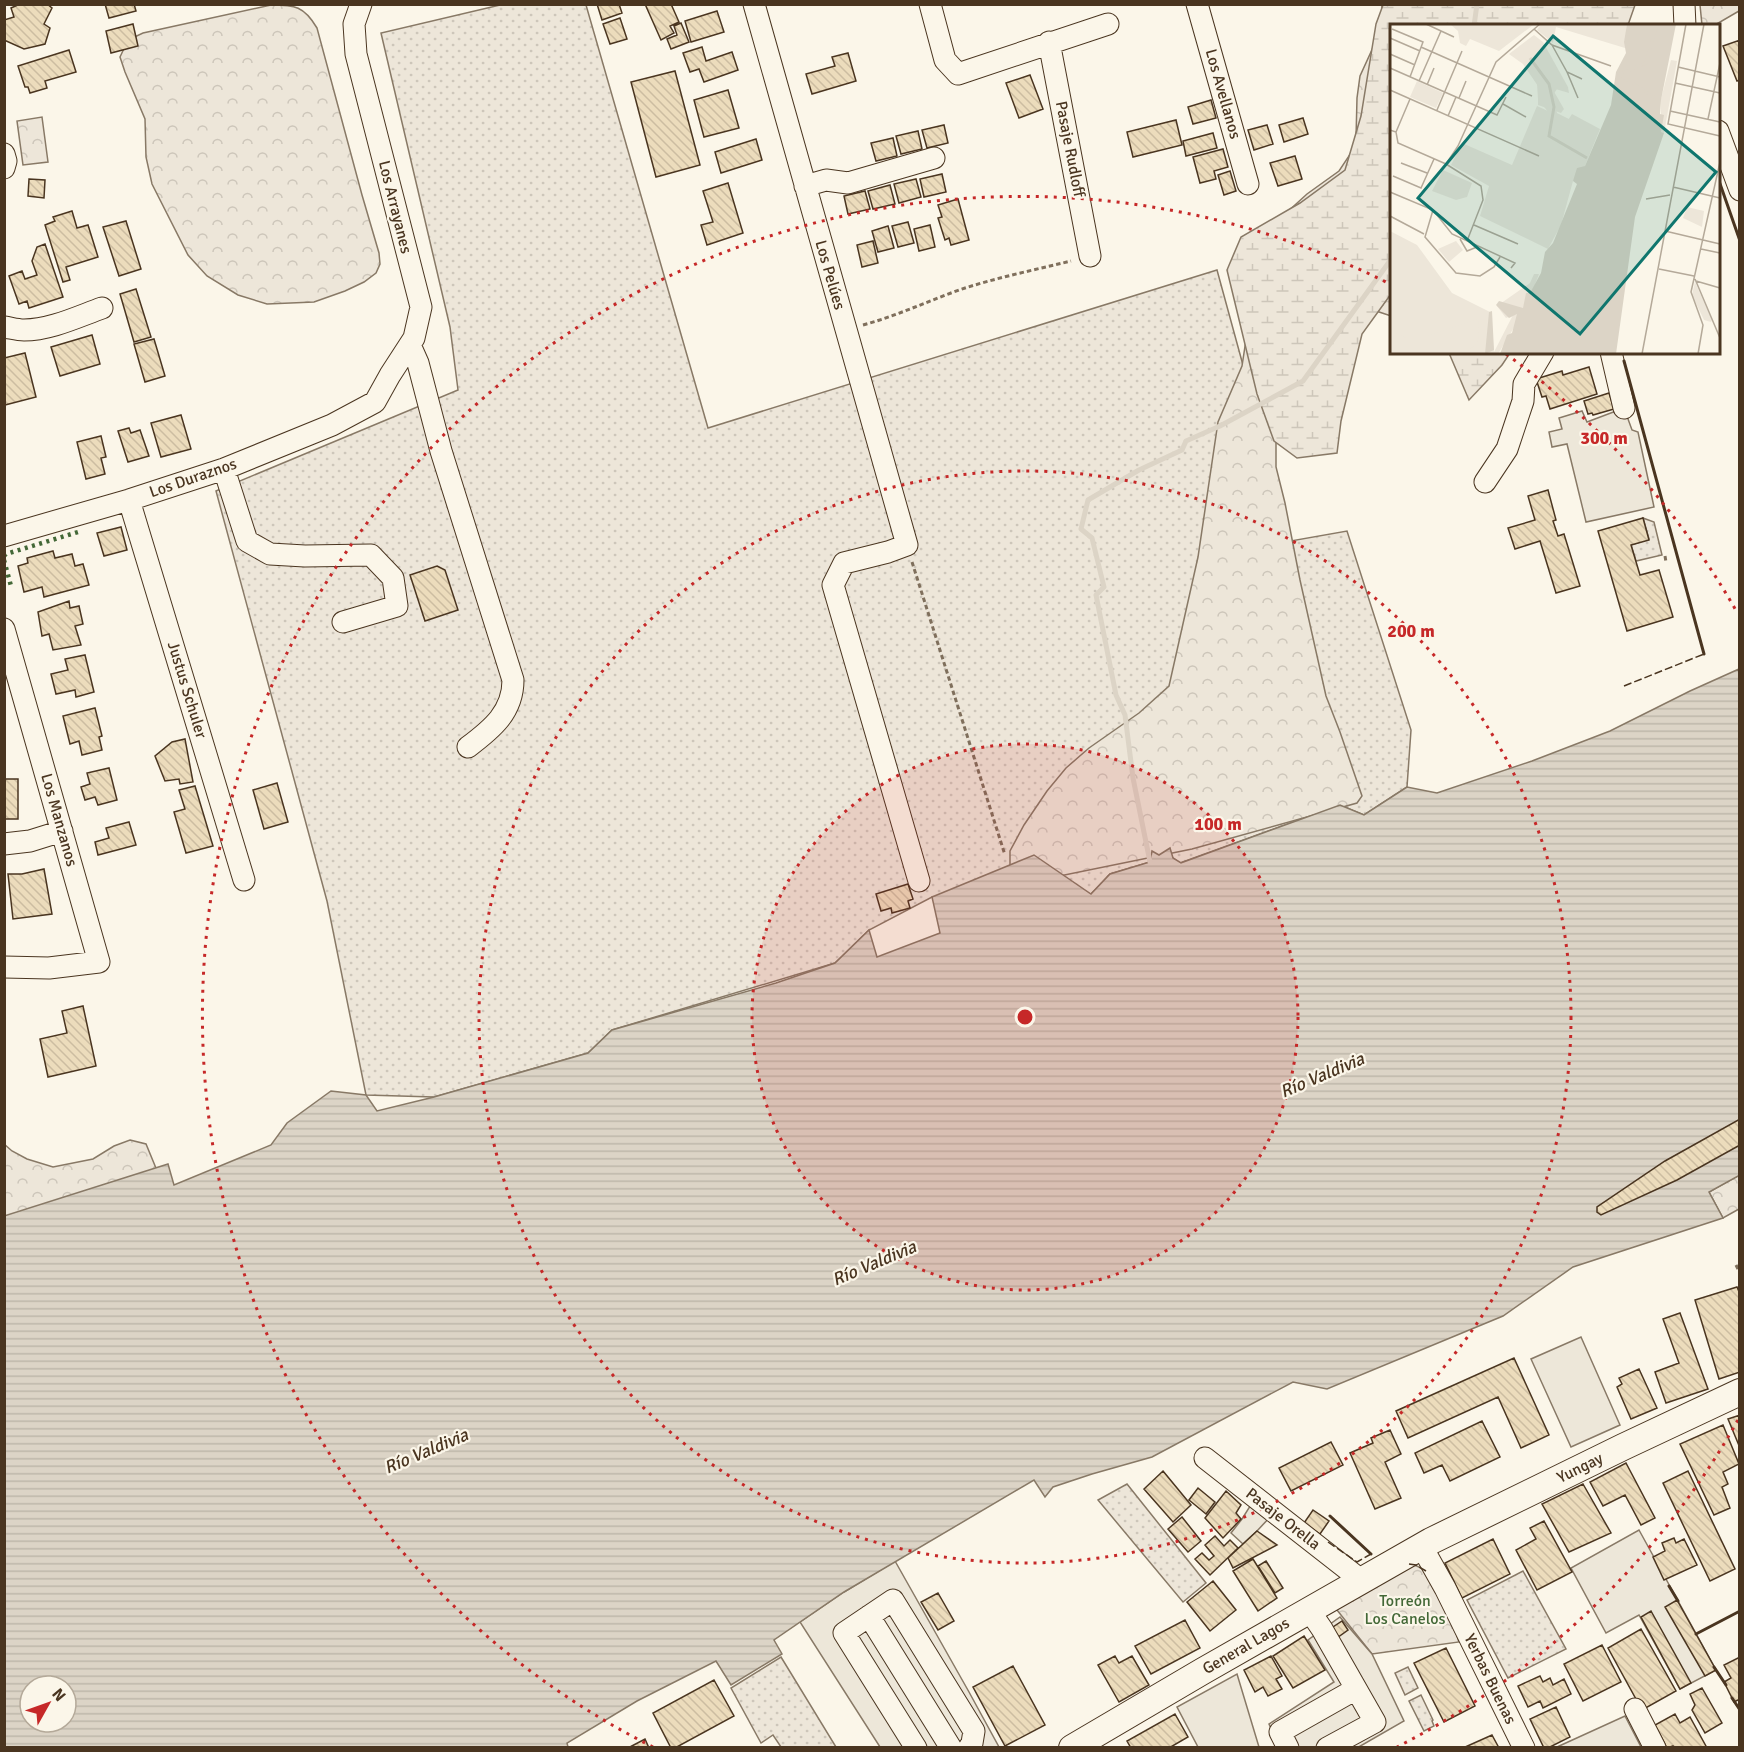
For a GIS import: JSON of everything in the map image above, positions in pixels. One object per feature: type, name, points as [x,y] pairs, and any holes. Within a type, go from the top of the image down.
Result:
[{"type":"main road","name":"Yungay","points":[[1422,1546],[1623,1446],[1740,1392]]},
{"type":"main road","name":"General Lagos","points":[[1072,1748],[1100,1741],[1309,1610],[1422,1546]]},
{"type":"street","name":"Los Arrayanes","points":[[361,4],[354,24],[356,54],[421,307],[414,338],[375,402]]},
{"type":"street","name":"Los Pelúes","points":[[754,4],[907,546]]},
{"type":"street","points":[[930,4],[945,60],[958,74],[1108,24]]},
{"type":"street","name":"Los Avellanos","points":[[1197,4],[1248,184]]},
{"type":"street","points":[[1684,4],[1685,24]]},
{"type":"street","name":"Pasaje Rudloff","points":[[1049,42],[1090,256]]},
{"type":"street","points":[[1720,134],[1740,189]]},
{"type":"street","points":[[805,186],[826,180],[848,183],[934,158]]},
{"type":"street","points":[[4,327],[23,330],[38,328],[102,309]]},
{"type":"street","points":[[410,345],[418,363],[441,451],[513,680],[512,696],[503,713],[491,729],[468,747]]},
{"type":"street","points":[[1485,482],[1507,449],[1523,401],[1524,384],[1542,354]]},
{"type":"street","points":[[1611,354],[1624,408]]},
{"type":"street","name":"Los Duraznos","points":[[4,536],[129,500],[224,469],[332,425],[375,402]]},
{"type":"street","points":[[224,469],[247,541],[270,554],[371,555],[393,578],[397,606],[343,622]]},
{"type":"street","name":"Justus Schuler","points":[[129,500],[244,880]]},
{"type":"street","points":[[907,546],[844,563],[833,585],[920,881]]},
{"type":"street","name":"Los Manzanos","points":[[4,967],[49,968],[99,962],[5,634]]},
{"type":"street","points":[[4,844],[30,841],[62,831]]},
{"type":"street","name":"Pasaje Orella","points":[[1205,1458],[1360,1580]]},
{"type":"street","name":"Yerbas Buenas","points":[[1422,1546],[1524,1748]]},
{"type":"street","points":[[916,1748],[844,1633],[893,1600],[974,1731],[969,1748]]},
{"type":"street","points":[[1309,1610],[1375,1722],[1327,1748]]},
{"type":"street","points":[[869,1616],[951,1748]]},
{"type":"street","points":[[1288,1748],[1280,1732],[1356,1689]]},
{"type":"street","points":[[1635,1709],[1655,1748]]},
{"type":"path","points":[[846,329],[891,317],[969,287],[1090,256]]},
{"type":"path","points":[[907,546],[1005,855]]},
{"type":"path","points":[[1665,556],[1666,562]]},
{"type":"path","points":[[1737,1265],[1740,1273]]},
{"type":"green space","points":[[271,5],[298,8],[308,15],[317,28],[379,253],[380,264],[376,273],[345,291],[314,302],[267,304],[238,295],[207,276],[188,255],[152,184],[146,157],[145,119],[120,57],[128,40],[143,33]]},
{"type":"green space","points":[[500,5],[586,5],[708,428],[1217,270],[1291,541],[1347,531],[1411,730],[1407,787],[1364,815],[1340,805],[1180,863],[1173,858],[1110,874],[1091,894],[932,897],[869,930],[835,963],[612,1030],[588,1053],[434,1097],[366,1095],[327,901],[216,491],[458,390],[450,327],[381,33]]},
{"type":"green space","points":[[1382,5],[1631,5],[1415,24],[1390,24],[1390,316],[1376,311],[1276,437],[1276,467],[1326,696],[1362,796],[1357,803],[1192,849],[1040,880],[1010,866],[1010,851],[1024,825],[1066,768],[1089,748],[1139,713],[1169,686],[1198,557],[1218,422],[1242,366],[1262,235],[1307,194],[1339,171],[1351,153],[1356,138],[1360,76],[1381,30]]},
{"type":"green space","points":[[1383,5],[1635,5],[1628,24],[1390,24],[1390,295],[1362,334],[1341,421],[1337,453],[1297,458],[1274,441],[1257,394],[1227,270],[1241,237],[1300,203],[1345,170],[1361,116],[1376,24]]},
{"type":"green space","points":[[1700,5],[1739,5],[1739,11],[1717,24],[1702,24]]},
{"type":"green space","points":[[42,117],[48,162],[23,165],[17,121]]},
{"type":"green space","points":[[1449,354],[1509,354],[1502,365],[1469,400]]},
{"type":"green space","points":[[1643,518],[1654,522],[1662,555],[1636,561],[1631,545],[1649,539]]},
{"type":"green space","points":[[130,1140],[146,1144],[158,1173],[5,1232],[4,1144],[27,1159],[53,1167],[93,1159],[114,1146]]},
{"type":"green space","points":[[1739,1175],[1739,1209],[1723,1218],[1709,1192]]},
{"type":"green space","points":[[1127,1484],[1206,1583],[1183,1602],[1098,1500]]},
{"type":"green space","name":"Torreón Los Canelos","points":[[1408,1564],[1419,1567],[1436,1583],[1448,1607],[1459,1642],[1372,1654],[1333,1605]]},
{"type":"green space","points":[[1523,1571],[1566,1649],[1508,1678],[1467,1600]]},
{"type":"green space","points":[[781,1657],[836,1747],[781,1747],[773,1735],[761,1743],[731,1688]]},
{"type":"green space","points":[[1408,1667],[1418,1688],[1405,1695],[1395,1673]]},
{"type":"green space","points":[[1421,1695],[1434,1726],[1424,1731],[1409,1701]]},
{"type":"shaded area","points":[[1624,408],[1632,430],[1638,432],[1654,507],[1586,522],[1567,444],[1552,447],[1549,432],[1562,429],[1559,418],[1582,411],[1587,422]]},
{"type":"shaded area","points":[[1581,1337],[1620,1425],[1571,1447],[1531,1359]]},
{"type":"shaded area","points":[[1252,1503],[1270,1517],[1243,1544],[1231,1533]]},
{"type":"shaded area","points":[[1639,1530],[1716,1670],[1680,1689],[1639,1615],[1606,1633],[1571,1568]]},
{"type":"shaded area","points":[[895,1561],[999,1747],[880,1747],[800,1622]]},
{"type":"shaded area","points":[[1340,1617],[1372,1654],[1404,1721],[1357,1748],[1279,1747],[1269,1724],[1334,1682],[1308,1640]]},
{"type":"shaded area","points":[[1237,1674],[1259,1747],[1198,1747],[1177,1707]]},
{"type":"shaded area","points":[[1625,1716],[1641,1747],[1557,1747]]},
{"type":"water","name":"Río Valdivia","points":[[1739,669],[1740,1175],[1709,1192],[1723,1218],[1573,1267],[1503,1316],[1327,1389],[1293,1382],[1152,1457],[1053,1487],[1045,1497],[1034,1480],[844,1592],[774,1640],[782,1654],[731,1685],[716,1661],[637,1701],[567,1743],[568,1747],[5,1747],[4,1216],[168,1164],[174,1185],[271,1145],[287,1123],[331,1091],[366,1095],[377,1111],[588,1053],[612,1030],[776,983],[835,963],[869,930],[877,957],[940,933],[932,897],[1034,855],[1091,894],[1110,874],[1150,862],[1152,851],[1159,855],[1170,848],[1173,858],[1181,863],[1340,805],[1364,815],[1407,787],[1437,793],[1532,761],[1610,731]]},
{"type":"building","points":[[20,4],[47,4],[52,8],[44,24],[50,28],[45,44],[24,49],[4,40],[4,20],[14,17],[11,8]]},
{"type":"building","points":[[105,4],[134,4],[136,11],[109,18]]},
{"type":"building","points":[[597,4],[619,4],[622,13],[602,20]]},
{"type":"building","points":[[645,4],[671,4],[679,22],[670,26],[674,33],[661,40]]},
{"type":"building","points":[[717,11],[724,32],[691,42],[685,21]]},
{"type":"building","points":[[620,18],[627,39],[610,44],[603,24]]},
{"type":"building","points":[[681,23],[689,42],[671,49],[667,39],[677,35],[674,26]]},
{"type":"building","points":[[133,24],[138,46],[111,53],[106,31]]},
{"type":"building","points":[[1740,40],[1740,80],[1737,81],[1723,46]]},
{"type":"building","points":[[702,47],[706,61],[732,52],[738,70],[704,82],[699,69],[690,72],[683,53]]},
{"type":"building","points":[[69,50],[76,72],[45,81],[47,88],[30,93],[28,87],[25,87],[18,66]]},
{"type":"building","points":[[848,53],[856,81],[812,94],[806,74],[835,66],[832,57]]},
{"type":"building","points":[[675,71],[700,165],[656,177],[631,82]]},
{"type":"building","points":[[1030,75],[1043,109],[1019,118],[1006,83]]},
{"type":"building","points":[[728,90],[739,128],[704,137],[694,100]]},
{"type":"building","points":[[1211,100],[1216,118],[1193,124],[1188,107]]},
{"type":"building","points":[[1303,118],[1308,134],[1284,142],[1279,125]]},
{"type":"building","points":[[1176,120],[1182,145],[1133,157],[1127,132]]},
{"type":"building","points":[[944,125],[948,143],[927,148],[922,130]]},
{"type":"building","points":[[1267,125],[1273,144],[1254,150],[1248,130]]},
{"type":"building","points":[[918,131],[922,149],[901,154],[896,136]]},
{"type":"building","points":[[1213,133],[1217,148],[1186,156],[1183,141]]},
{"type":"building","points":[[893,138],[897,156],[876,161],[871,143]]},
{"type":"building","points":[[756,139],[762,160],[721,173],[715,152]]},
{"type":"building","points":[[1223,149],[1228,167],[1214,171],[1216,179],[1200,183],[1193,157]]},
{"type":"building","points":[[1295,156],[1302,179],[1278,186],[1270,163]]},
{"type":"building","points":[[1230,171],[1236,191],[1224,195],[1218,175]]},
{"type":"building","points":[[942,174],[946,192],[924,197],[920,179]]},
{"type":"building","points":[[29,179],[45,180],[44,198],[28,196]]},
{"type":"building","points":[[916,179],[921,197],[899,203],[894,184]]},
{"type":"building","points":[[728,183],[743,233],[707,245],[701,225],[713,222],[703,191]]},
{"type":"building","points":[[890,185],[895,204],[873,209],[868,191]]},
{"type":"building","points":[[865,191],[870,209],[848,214],[844,196]]},
{"type":"building","points":[[958,199],[969,240],[951,245],[949,238],[945,240],[938,218],[942,217],[938,205]]},
{"type":"building","points":[[72,211],[77,228],[88,225],[98,257],[66,267],[70,280],[63,282],[45,225],[55,221],[53,217]]},
{"type":"building","points":[[126,221],[141,269],[119,276],[103,227]]},
{"type":"building","points":[[908,222],[914,243],[898,247],[892,226]]},
{"type":"building","points":[[930,225],[935,247],[919,251],[914,229]]},
{"type":"building","points":[[888,226],[894,248],[878,252],[872,231]]},
{"type":"building","points":[[873,241],[878,263],[862,267],[857,245]]},
{"type":"building","points":[[45,244],[63,297],[29,308],[27,301],[19,304],[9,276],[22,271],[25,279],[37,275],[32,261],[37,247]]},
{"type":"building","points":[[136,289],[151,337],[134,342],[120,294]]},
{"type":"building","points":[[92,335],[100,364],[60,376],[51,347]]},
{"type":"building","points":[[154,339],[165,376],[145,382],[134,344]]},
{"type":"building","points":[[25,353],[36,397],[5,405],[4,358]]},
{"type":"building","points":[[1589,367],[1597,394],[1550,409],[1546,396],[1542,397],[1536,379],[1562,371],[1563,375]]},
{"type":"building","points":[[1609,393],[1614,409],[1593,415],[1588,414],[1584,401]]},
{"type":"building","points":[[181,415],[191,449],[161,457],[151,423]]},
{"type":"building","points":[[129,428],[131,433],[140,430],[149,456],[128,462],[118,431]]},
{"type":"building","points":[[101,436],[106,457],[101,458],[105,474],[86,479],[77,442]]},
{"type":"building","points":[[1548,490],[1558,536],[1564,534],[1580,586],[1556,593],[1540,541],[1515,549],[1508,528],[1535,520],[1528,496]]},
{"type":"building","points":[[1643,518],[1649,540],[1631,545],[1640,575],[1659,570],[1673,617],[1627,631],[1598,531]]},
{"type":"building","points":[[121,527],[127,550],[104,556],[97,533]]},
{"type":"building","points":[[53,551],[55,558],[72,554],[75,566],[83,564],[89,585],[44,597],[42,587],[24,592],[18,566],[28,563],[27,558]]},
{"type":"building","points":[[437,566],[445,570],[458,610],[425,621],[410,575]]},
{"type":"building","points":[[69,601],[70,608],[79,606],[83,624],[75,626],[81,645],[53,650],[49,634],[42,636],[38,612]]},
{"type":"building","points":[[85,655],[94,692],[76,697],[75,690],[56,694],[51,674],[68,670],[65,659]]},
{"type":"building","points":[[95,708],[102,736],[99,737],[102,750],[82,755],[79,741],[70,744],[63,716]]},
{"type":"building","points":[[185,739],[193,782],[180,784],[179,779],[165,781],[155,756],[172,742]]},
{"type":"building","points":[[109,768],[117,800],[98,805],[95,797],[85,800],[81,787],[90,784],[87,773]]},
{"type":"building","points":[[4,779],[18,779],[18,819],[4,819]]},
{"type":"building","points":[[277,783],[288,822],[264,829],[253,790]]},
{"type":"building","points":[[195,786],[213,846],[186,853],[174,812],[185,809],[179,790]]},
{"type":"building","points":[[129,822],[136,845],[98,855],[95,842],[109,838],[106,828]]},
{"type":"building","points":[[44,869],[52,914],[13,919],[8,874],[22,874]]},
{"type":"building","points":[[908,884],[913,899],[908,901],[910,908],[892,913],[891,908],[881,911],[876,894]]},
{"type":"building","points":[[83,1006],[96,1066],[48,1077],[40,1039],[67,1033],[62,1011]]},
{"type":"building","points":[[1740,1119],[1740,1145],[1677,1180],[1601,1215],[1597,1212],[1597,1207],[1665,1161]]},
{"type":"building","points":[[1737,1287],[1740,1294],[1740,1372],[1719,1379],[1695,1300]]},
{"type":"building","points":[[1680,1313],[1708,1389],[1666,1403],[1655,1372],[1679,1363],[1663,1319]]},
{"type":"building","points":[[1514,1358],[1549,1435],[1521,1448],[1498,1397],[1408,1438],[1396,1411]]},
{"type":"building","points":[[1639,1369],[1657,1408],[1631,1419],[1617,1387],[1622,1384],[1619,1378]]},
{"type":"building","points":[[1740,1415],[1740,1448],[1728,1419]]},
{"type":"building","points":[[1482,1421],[1500,1457],[1450,1481],[1442,1465],[1424,1473],[1415,1453]]},
{"type":"building","points":[[1723,1425],[1739,1464],[1723,1472],[1728,1484],[1722,1487],[1730,1508],[1714,1515],[1680,1444]]},
{"type":"building","points":[[1390,1430],[1401,1454],[1385,1462],[1401,1498],[1375,1509],[1350,1453],[1373,1443],[1371,1438]]},
{"type":"building","points":[[1331,1442],[1343,1465],[1291,1491],[1279,1468]]},
{"type":"building","points":[[1626,1463],[1655,1518],[1641,1525],[1625,1495],[1603,1506],[1590,1482]]},
{"type":"building","points":[[1163,1471],[1191,1505],[1173,1522],[1144,1489]]},
{"type":"building","points":[[1688,1471],[1735,1569],[1710,1581],[1663,1483]]},
{"type":"building","points":[[1583,1484],[1611,1533],[1569,1552],[1542,1504]]},
{"type":"building","points":[[1198,1488],[1215,1502],[1206,1514],[1189,1500]]},
{"type":"building","points":[[1226,1491],[1241,1505],[1236,1513],[1241,1519],[1223,1538],[1205,1518]]},
{"type":"building","points":[[1313,1510],[1329,1521],[1320,1534],[1304,1523]]},
{"type":"building","points":[[1182,1517],[1201,1541],[1188,1552],[1168,1529]]},
{"type":"building","points":[[1544,1521],[1572,1572],[1537,1590],[1516,1550],[1536,1539],[1530,1528]]},
{"type":"building","points":[[1257,1531],[1277,1545],[1233,1568],[1228,1558]]},
{"type":"building","points":[[1215,1536],[1224,1546],[1230,1540],[1238,1548],[1210,1575],[1195,1559],[1202,1553],[1209,1560],[1214,1556],[1205,1545]]},
{"type":"building","points":[[1674,1538],[1676,1543],[1684,1539],[1697,1565],[1664,1580],[1653,1557],[1665,1551],[1662,1543]]},
{"type":"building","points":[[1493,1539],[1510,1574],[1462,1598],[1445,1563]]},
{"type":"building","points":[[1253,1559],[1277,1598],[1258,1611],[1233,1571]]},
{"type":"building","points":[[1266,1561],[1283,1588],[1275,1593],[1258,1566]]},
{"type":"building","points":[[1213,1581],[1236,1610],[1210,1631],[1187,1602]]},
{"type":"building","points":[[938,1593],[954,1621],[938,1630],[921,1602]]},
{"type":"building","points":[[1677,1600],[1716,1670],[1705,1676],[1665,1607]]},
{"type":"building","points":[[1651,1611],[1691,1683],[1680,1689],[1641,1617]]},
{"type":"building","points":[[1185,1620],[1200,1648],[1151,1674],[1135,1646]]},
{"type":"building","points":[[1342,1621],[1348,1630],[1327,1645],[1321,1635]]},
{"type":"building","points":[[1641,1629],[1676,1691],[1642,1710],[1608,1648]]},
{"type":"building","points":[[1304,1636],[1325,1670],[1293,1688],[1273,1656]]},
{"type":"building","points":[[1602,1645],[1621,1682],[1583,1701],[1564,1664]]},
{"type":"building","points":[[1446,1648],[1475,1706],[1444,1722],[1414,1663]]},
{"type":"building","points":[[1115,1656],[1119,1663],[1132,1656],[1149,1685],[1119,1702],[1098,1665]]},
{"type":"building","points":[[1271,1656],[1282,1676],[1276,1679],[1282,1689],[1268,1696],[1263,1687],[1255,1692],[1244,1670]]},
{"type":"building","points":[[1740,1657],[1740,1699],[1734,1702],[1724,1682],[1731,1678],[1724,1665]]},
{"type":"building","points":[[1013,1666],[1045,1725],[1005,1746],[973,1687]]},
{"type":"building","points":[[1540,1676],[1543,1682],[1550,1678],[1553,1685],[1564,1679],[1571,1694],[1543,1708],[1540,1701],[1528,1707],[1518,1686]]},
{"type":"building","points":[[714,1680],[734,1716],[675,1748],[671,1748],[653,1713]]},
{"type":"building","points":[[1702,1688],[1722,1723],[1705,1733],[1692,1710],[1695,1705],[1690,1694]]},
{"type":"building","points":[[1556,1707],[1570,1737],[1544,1748],[1530,1719]]},
{"type":"building","points":[[1175,1714],[1188,1737],[1169,1748],[1131,1748],[1127,1741]]},
{"type":"building","points":[[1675,1714],[1680,1723],[1690,1717],[1707,1748],[1674,1748],[1673,1746],[1667,1748],[1655,1725]]},
{"type":"building","points":[[1492,1735],[1499,1748],[1463,1748]]},
{"type":"building","points":[[645,1739],[649,1748],[628,1748]]},
{"type":"waterway","points":[[1474,24],[1477,4]]},
{"type":"waterway","points":[[1150,862],[1133,778],[1125,715],[1116,695],[1096,595],[1104,587],[1092,538],[1081,529],[1088,500],[1139,470],[1182,450],[1186,441],[1220,426],[1303,381],[1390,261]]},
{"type":"hedge","points":[[4,556],[78,532]]},
{"type":"hedge","points":[[4,560],[11,586]]},
{"type":"fence","points":[[1624,686],[1704,654]]},
{"type":"fence","points":[[1328,1542],[1357,1562],[1371,1554]]},
{"type":"fence","points":[[1409,1564],[1426,1571]]},
{"type":"wall","points":[[1720,184],[1740,241]]},
{"type":"wall","points":[[1624,361],[1704,654]]},
{"type":"wall","points":[[1330,1516],[1371,1554]]},
{"type":"wall","points":[[1669,1586],[1678,1601]]},
{"type":"wall","points":[[1696,1634],[1740,1611]]},
{"type":"wall","points":[[1714,1667],[1726,1685]]},
{"type":"wall","points":[[1732,1698],[1740,1710]]}]
